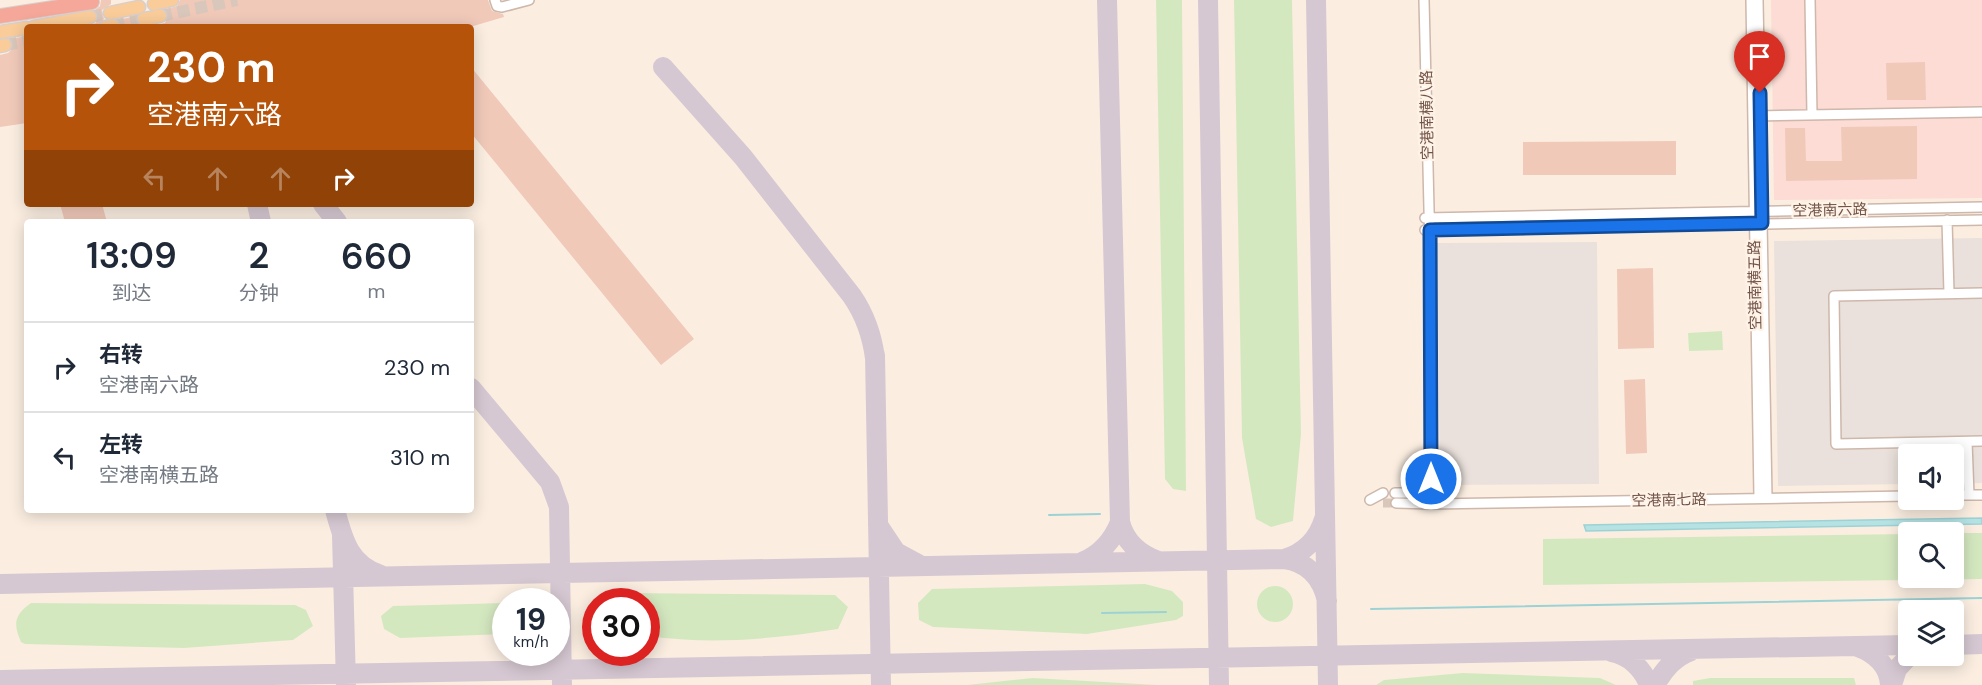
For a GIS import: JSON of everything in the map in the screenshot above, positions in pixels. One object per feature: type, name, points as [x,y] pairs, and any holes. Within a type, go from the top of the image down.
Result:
[{"type":"highway","points":[[0,16],[92,2]]},
{"type":"main road","points":[[154,4],[172,0]]},
{"type":"main road","points":[[110,13],[139,7]]},
{"type":"main road","points":[[144,19],[160,16]]},
{"type":"main road","points":[[51,24],[90,17]]},
{"type":"main road","points":[[0,32],[24,28]]},
{"type":"street","points":[[495,0],[497,6],[502,7],[529,0]]},
{"type":"street","name":"空港南横八路","points":[[1422,0],[1427,230]]},
{"type":"street","name":"空港南横五路","points":[[1751,0],[1756,116],[1763,498]]},
{"type":"street","name":"空港南横五路","points":[[1756,116],[1758,0]]},
{"type":"street","points":[[1810,0],[1812,115]]},
{"type":"street","points":[[1756,116],[1982,112]]},
{"type":"street","name":"空港南六路","points":[[1427,218],[1982,207]]},
{"type":"street","points":[[1947,220],[1949,293]]},
{"type":"street","name":"空港南六路","points":[[1427,230],[1982,220]]},
{"type":"street","points":[[1427,230],[1431,504]]},
{"type":"street","name":"空港南七路","points":[[1427,230],[1428,484],[1417,493],[1396,498],[1431,504],[1898,496]]},
{"type":"street","points":[[1982,293],[1834,296],[1836,444],[1982,441]]},
{"type":"street","points":[[1967,442],[1969,495]]},
{"type":"street","points":[[1964,495],[1982,495]]},
{"type":"shaded area","points":[[1771,0],[1982,0],[1982,198],[1774,200]]},
{"type":"shaded area","points":[[1982,238],[1982,483],[1964,484],[1964,444],[1898,444],[1898,484],[1778,486],[1774,241]]},
{"type":"shaded area","points":[[1597,242],[1599,484],[1440,485],[1437,243]]},
{"type":"green space","points":[[1156,0],[1182,0],[1186,491],[1173,489],[1165,479]]},
{"type":"green space","points":[[1234,0],[1292,0],[1301,434],[1293,521],[1271,527],[1256,519],[1242,438]]},
{"type":"green space","points":[[1722,331],[1723,350],[1689,351],[1688,333]]},
{"type":"green space","points":[[1964,533],[1982,533],[1982,579],[1964,579]]},
{"type":"green space","points":[[1898,534],[1898,580],[1543,585],[1543,539]]},
{"type":"green space","points":[[1145,584],[1172,591],[1183,602],[1183,616],[1176,620],[1087,634],[933,627],[919,620],[918,603],[932,589]]},
{"type":"green space","points":[[1275,586],[1288,591],[1293,604],[1288,617],[1275,622],[1262,617],[1257,604],[1262,591]]},
{"type":"green space","points":[[660,593],[835,595],[848,607],[838,629],[743,640],[660,638]]},
{"type":"green space","points":[[31,603],[295,605],[306,610],[313,626],[293,640],[184,648],[25,644],[18,636],[16,625],[18,616]]},
{"type":"green space","points":[[492,603],[492,634],[400,638],[384,629],[381,616],[393,606]]},
{"type":"green space","points":[[1463,673],[1600,678],[1616,685],[1376,685],[1384,680]]},
{"type":"green space","points":[[1033,678],[1157,685],[967,685]]},
{"type":"green space","points":[[1710,678],[1854,678],[1856,685],[1693,685],[1693,681]]},
{"type":"water","points":[[1982,518],[1982,524],[1898,522],[1898,525],[1586,531],[1584,525]]},
{"type":"building","points":[[101,0],[111,0],[111,4],[102,10],[104,19],[100,24],[92,24],[96,23],[98,16],[95,10],[100,6]]},
{"type":"building","points":[[180,0],[488,0],[492,11],[503,14],[504,17],[474,26],[474,24],[160,24],[165,23],[168,15],[165,10],[177,6]]},
{"type":"building","points":[[136,16],[137,24],[120,24],[118,20]]},
{"type":"building","points":[[24,37],[24,123],[0,127],[0,55],[8,53],[13,48],[10,39]]},
{"type":"building","points":[[1925,62],[1926,100],[1887,100],[1886,63]]},
{"type":"building","points":[[474,71],[694,339],[661,365],[474,137]]},
{"type":"building","points":[[1917,126],[1917,179],[1786,181],[1785,128],[1805,128],[1806,161],[1842,161],[1841,127]]},
{"type":"building","points":[[1676,141],[1676,175],[1523,175],[1523,142]]},
{"type":"building","points":[[61,207],[103,207],[106,219],[64,219]]},
{"type":"building","points":[[1653,268],[1654,348],[1618,349],[1617,269]]},
{"type":"building","points":[[1645,379],[1647,453],[1626,454],[1624,380]]},
{"type":"waterway","points":[[1049,515],[1100,514]]},
{"type":"waterway","points":[[1371,609],[1982,598]]},
{"type":"waterway","points":[[1102,613],[1166,612]]},
{"type":"taxiway","points":[[1107,0],[1120,522],[1129,541],[1145,555],[1158,561]]},
{"type":"taxiway","points":[[1208,0],[1219,685]]},
{"type":"taxiway","points":[[1316,0],[1328,685]]},
{"type":"taxiway","points":[[663,67],[743,157],[852,296],[867,326],[875,358]]},
{"type":"taxiway","points":[[258,207],[260,219]]},
{"type":"taxiway","points":[[325,207],[335,219]]},
{"type":"taxiway","points":[[875,355],[881,685]]},
{"type":"taxiway","points":[[474,392],[550,482],[559,507],[562,685]]},
{"type":"taxiway","points":[[336,513],[345,541],[354,558],[370,571],[381,575]]},
{"type":"taxiway","points":[[1284,559],[1304,549],[1314,539],[1324,519]]},
{"type":"taxiway","points":[[1082,562],[1106,546],[1120,522]]},
{"type":"taxiway","points":[[878,525],[896,552],[920,565]]},
{"type":"taxiway","points":[[342,535],[346,685]]},
{"type":"taxiway","points":[[0,584],[1284,559],[1300,564],[1313,572],[1322,585],[1327,601]]},
{"type":"taxiway","points":[[1964,645],[1982,644]]},
{"type":"taxiway","points":[[0,680],[1898,645]]},
{"type":"taxiway","points":[[1858,647],[1880,661],[1887,672],[1890,685]]},
{"type":"taxiway","points":[[1655,685],[1670,665],[1691,651]]},
{"type":"taxiway","points":[[1611,652],[1624,656],[1634,664],[1649,685]]},
{"type":"taxiway","points":[[1892,685],[1900,666]]},
{"type":"tunnel","points":[[160,16],[237,0]]},
{"type":"tunnel","points":[[90,17],[110,13]]},
{"type":"tunnel","points":[[122,24],[144,19]]},
{"type":"tunnel","points":[[5,45],[24,42]]},
{"type":"tunnel","points":[[1383,503],[1396,503]]},
{"type":"route","points":[[1431,479],[1430,230],[1762,223],[1760,93]]}]
